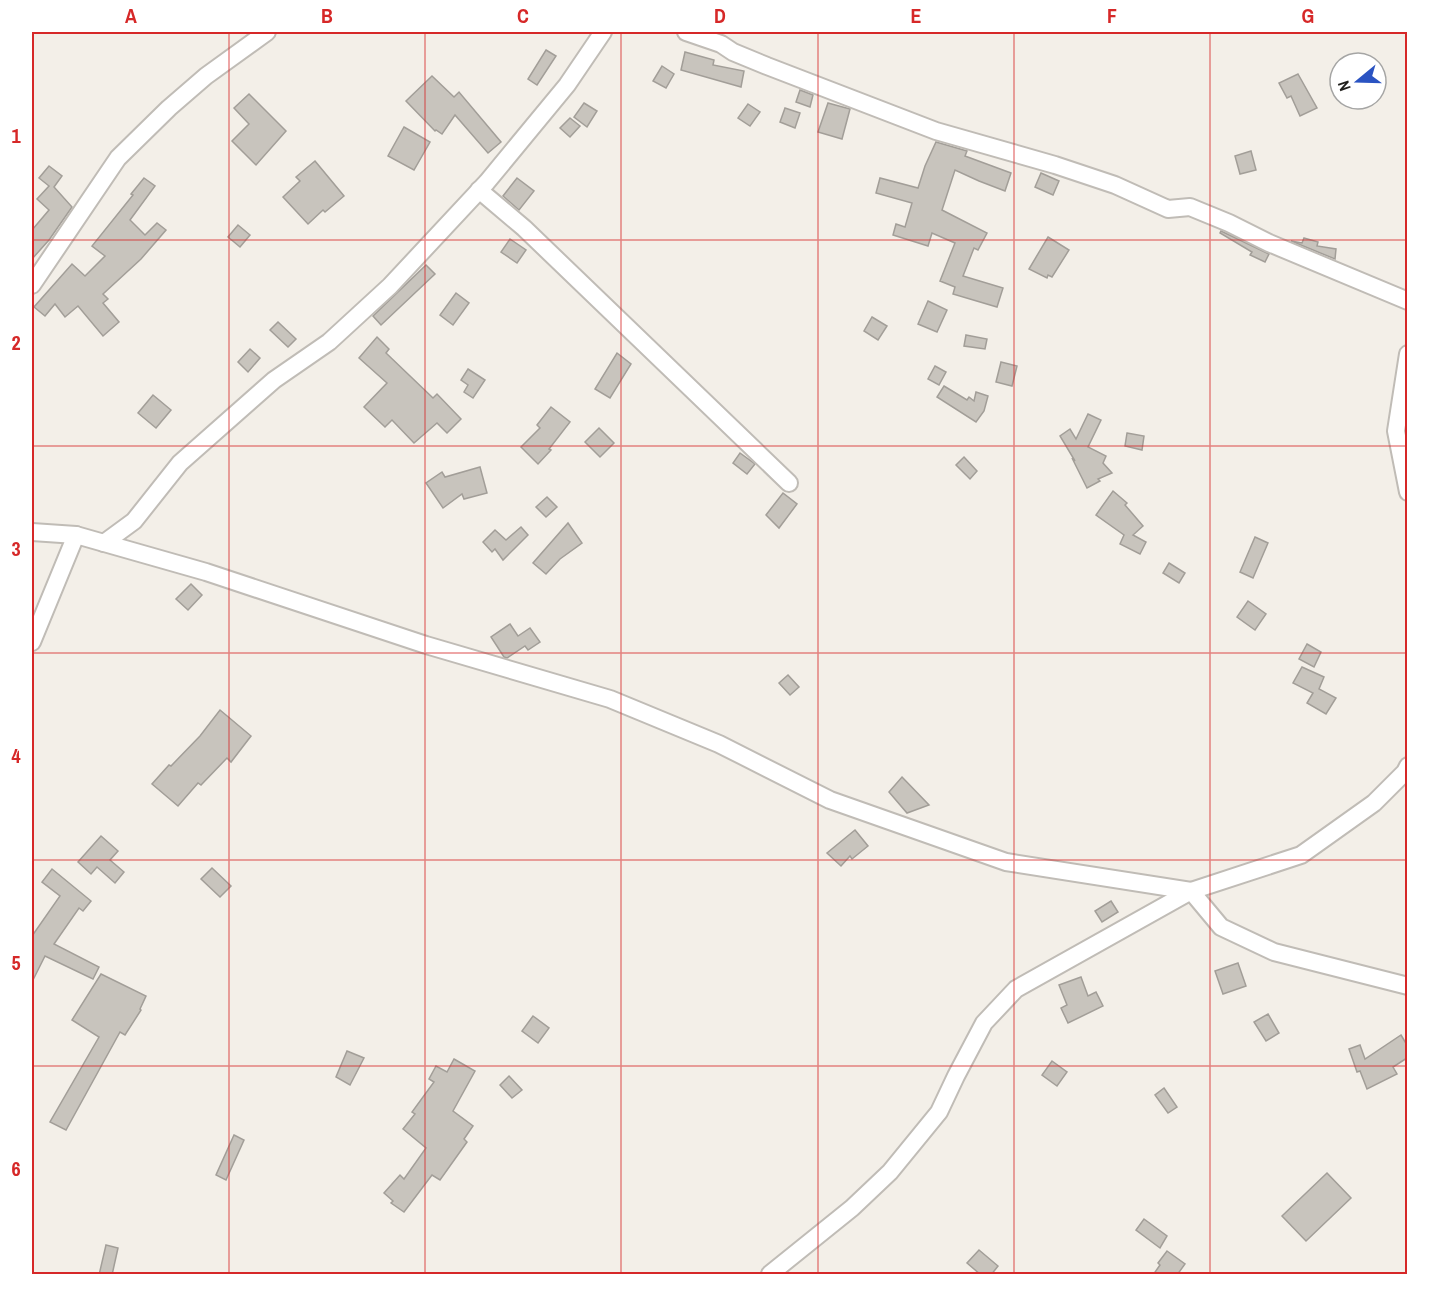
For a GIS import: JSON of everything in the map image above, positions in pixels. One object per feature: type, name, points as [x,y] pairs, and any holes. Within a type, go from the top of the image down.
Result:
[{"type":"street","points":[[32,285],[118,158],[169,108],[206,76],[267,32]]},
{"type":"street","points":[[104,543],[134,521],[180,463],[274,380],[329,342],[390,286],[479,190],[567,85],[603,32]]},
{"type":"street","points":[[686,32],[767,66],[936,130],[1115,185],[1168,209],[1190,207],[1407,301]]},
{"type":"street","points":[[479,190],[524,228],[789,483]]},
{"type":"street","points":[[1407,354],[1396,431],[1407,492]]},
{"type":"street","points":[[32,532],[76,535],[104,543],[227,579],[426,645],[610,699],[719,744],[830,800],[1006,862],[1191,891],[1221,927],[1274,952],[1407,986]]},
{"type":"street","points":[[32,642],[76,535]]},
{"type":"street","points":[[770,1275],[852,1208],[890,1172],[939,1112],[984,1023],[1016,989],[1191,891],[1301,855],[1374,803],[1405,772],[1407,766]]},
{"type":"building","points":[[546,50],[556,56],[537,85],[528,79]]},
{"type":"building","points":[[685,52],[714,60],[713,65],[744,71],[741,87],[681,70]]},
{"type":"building","points":[[662,66],[674,74],[666,88],[653,81]]},
{"type":"building","points":[[1298,74],[1317,108],[1300,116],[1291,96],[1287,98],[1279,83]]},
{"type":"building","points":[[432,76],[454,97],[459,92],[501,142],[488,153],[455,115],[442,134],[435,131],[406,101]]},
{"type":"building","points":[[800,90],[813,95],[810,107],[796,102]]},
{"type":"building","points":[[249,94],[286,131],[256,165],[232,141],[249,124],[234,108]]},
{"type":"building","points":[[584,103],[597,111],[587,127],[574,117]]},
{"type":"building","points":[[828,103],[850,109],[842,139],[818,132]]},
{"type":"building","points":[[748,104],[760,112],[750,126],[738,118]]},
{"type":"building","points":[[785,108],[800,113],[795,128],[780,122]]},
{"type":"building","points":[[570,118],[580,126],[570,137],[560,128]]},
{"type":"building","points":[[404,127],[430,142],[414,170],[388,156]]},
{"type":"building","points":[[936,142],[967,151],[965,156],[1011,173],[1005,191],[955,170],[942,210],[987,233],[978,250],[974,248],[963,276],[1003,288],[997,307],[953,294],[955,287],[940,281],[955,243],[932,233],[928,246],[893,235],[896,224],[905,227],[912,203],[876,193],[880,178],[918,188]]},
{"type":"building","points":[[1251,151],[1256,170],[1240,174],[1235,156]]},
{"type":"building","points":[[315,161],[344,196],[325,212],[323,210],[308,224],[283,197],[300,181],[296,177]]},
{"type":"building","points":[[49,166],[62,176],[54,187],[72,207],[49,240],[32,259],[32,230],[49,210],[37,199],[49,186],[39,178]]},
{"type":"building","points":[[1041,173],[1059,181],[1053,195],[1035,187]]},
{"type":"building","points":[[144,178],[155,186],[130,220],[145,235],[157,223],[166,230],[141,259],[103,294],[108,299],[103,303],[119,322],[103,336],[78,306],[65,317],[55,304],[45,316],[34,307],[72,264],[85,276],[105,256],[92,246]]},
{"type":"building","points":[[517,178],[534,191],[519,210],[503,196]]},
{"type":"building","points":[[238,225],[250,235],[240,247],[228,237]]},
{"type":"building","points":[[1221,231],[1269,254],[1265,262],[1250,255],[1252,252],[1220,233]]},
{"type":"building","points":[[1048,237],[1069,250],[1052,277],[1048,275],[1047,278],[1029,269]]},
{"type":"building","points":[[1304,238],[1318,242],[1317,246],[1336,249],[1335,259],[1291,241],[1302,243]]},
{"type":"building","points":[[510,239],[526,250],[517,263],[501,252]]},
{"type":"building","points":[[426,265],[435,274],[381,325],[373,316]]},
{"type":"building","points":[[456,293],[469,303],[453,325],[440,315]]},
{"type":"building","points":[[928,301],[947,310],[937,332],[918,324]]},
{"type":"building","points":[[872,317],[887,326],[878,340],[864,331]]},
{"type":"building","points":[[278,322],[296,339],[288,347],[270,330]]},
{"type":"building","points":[[966,335],[987,339],[985,349],[964,346]]},
{"type":"building","points":[[377,337],[389,349],[386,353],[433,398],[437,394],[461,419],[447,433],[437,423],[414,443],[392,420],[385,427],[364,407],[387,383],[359,358]]},
{"type":"building","points":[[250,349],[260,358],[248,372],[238,362]]},
{"type":"building","points":[[617,353],[631,364],[610,398],[595,389]]},
{"type":"building","points":[[1001,362],[1017,366],[1012,386],[996,382]]},
{"type":"building","points":[[935,366],[946,372],[939,385],[928,379]]},
{"type":"building","points":[[468,369],[485,380],[473,398],[464,392],[468,385],[461,380]]},
{"type":"building","points":[[944,386],[967,400],[969,397],[974,401],[976,392],[988,396],[984,411],[976,422],[937,397]]},
{"type":"building","points":[[153,395],[171,410],[156,428],[138,413]]},
{"type":"building","points":[[551,407],[570,422],[549,449],[551,450],[538,464],[521,447],[540,428],[537,425]]},
{"type":"building","points":[[1088,414],[1101,420],[1088,447],[1106,456],[1103,463],[1112,473],[1098,479],[1100,481],[1087,488],[1060,436],[1070,429],[1076,439]]},
{"type":"building","points":[[599,428],[614,443],[600,457],[585,442]]},
{"type":"building","points":[[1127,433],[1144,436],[1142,450],[1125,446]]},
{"type":"building","points":[[740,453],[755,464],[747,474],[733,463]]},
{"type":"building","points":[[964,457],[977,471],[970,479],[956,465]]},
{"type":"building","points":[[480,467],[487,493],[464,499],[462,494],[443,508],[426,483],[442,472],[445,477]]},
{"type":"building","points":[[1113,491],[1127,503],[1125,505],[1143,526],[1133,535],[1146,542],[1140,554],[1120,544],[1124,535],[1096,515]]},
{"type":"building","points":[[783,493],[797,504],[779,528],[766,515]]},
{"type":"building","points":[[547,497],[557,507],[546,517],[536,507]]},
{"type":"building","points":[[568,523],[582,543],[560,559],[546,574],[533,563]]},
{"type":"building","points":[[521,527],[528,535],[503,560],[495,549],[492,552],[483,542],[495,530],[506,540]]},
{"type":"building","points":[[1255,537],[1268,543],[1253,578],[1240,572]]},
{"type":"building","points":[[1169,563],[1185,573],[1179,583],[1163,573]]},
{"type":"building","points":[[191,584],[202,595],[188,610],[176,599]]},
{"type":"building","points":[[1248,601],[1266,614],[1255,630],[1237,617]]},
{"type":"building","points":[[510,624],[518,636],[530,628],[540,642],[528,650],[525,646],[507,658],[504,657],[491,637]]},
{"type":"building","points":[[1307,644],[1321,652],[1314,667],[1299,659]]},
{"type":"building","points":[[1302,667],[1324,677],[1319,689],[1336,698],[1326,714],[1307,703],[1313,693],[1293,683]]},
{"type":"building","points":[[788,675],[799,687],[790,695],[779,683]]},
{"type":"building","points":[[220,710],[251,736],[231,762],[227,758],[201,785],[198,783],[178,806],[152,784],[200,736]]},
{"type":"building","points":[[902,777],[929,805],[907,813],[889,792]]},
{"type":"building","points":[[855,830],[868,846],[852,859],[850,856],[841,866],[827,853]]},
{"type":"building","points":[[101,836],[118,851],[110,860],[124,872],[115,883],[97,867],[91,874],[78,862]]},
{"type":"building","points":[[212,868],[231,886],[220,897],[201,879]]},
{"type":"building","points":[[52,869],[91,901],[83,911],[79,908],[54,944],[99,967],[93,979],[45,956],[32,982],[32,936],[60,896],[42,882]]},
{"type":"building","points":[[1111,901],[1118,912],[1102,922],[1095,911]]},
{"type":"building","points":[[1238,963],[1246,986],[1223,994],[1215,971]]},
{"type":"building","points":[[101,974],[146,996],[141,1010],[125,1035],[120,1032],[66,1130],[50,1122],[99,1037],[72,1020]]},
{"type":"building","points":[[1081,977],[1088,996],[1096,992],[1103,1006],[1068,1023],[1061,1008],[1067,1005],[1059,985]]},
{"type":"building","points":[[1268,1014],[1279,1033],[1266,1041],[1254,1022]]},
{"type":"building","points":[[533,1016],[549,1028],[538,1043],[522,1031]]},
{"type":"building","points":[[1401,1035],[1407,1045],[1407,1058],[1393,1067],[1397,1074],[1367,1089],[1360,1071],[1357,1072],[1349,1049],[1360,1045],[1365,1059]]},
{"type":"building","points":[[347,1051],[364,1058],[350,1085],[336,1077]]},
{"type":"building","points":[[454,1059],[475,1071],[453,1111],[473,1126],[464,1139],[467,1142],[440,1180],[432,1175],[404,1212],[391,1203],[393,1201],[384,1193],[400,1175],[404,1179],[426,1148],[403,1129],[415,1114],[412,1112],[434,1082],[429,1079],[436,1066],[447,1072]]},
{"type":"building","points":[[1052,1061],[1067,1072],[1057,1086],[1042,1075]]},
{"type":"building","points":[[509,1076],[522,1090],[512,1098],[500,1085]]},
{"type":"building","points":[[1164,1088],[1177,1107],[1168,1113],[1155,1095]]},
{"type":"building","points":[[234,1135],[244,1140],[226,1180],[216,1175]]},
{"type":"building","points":[[1327,1173],[1351,1198],[1306,1241],[1282,1216]]},
{"type":"building","points":[[1144,1219],[1167,1236],[1160,1248],[1136,1230]]},
{"type":"building","points":[[106,1245],[118,1248],[112,1275],[99,1275]]},
{"type":"building","points":[[979,1250],[998,1266],[991,1275],[981,1275],[967,1263]]},
{"type":"building","points":[[1167,1251],[1185,1264],[1177,1275],[1153,1275],[1160,1265],[1158,1263]]}]
